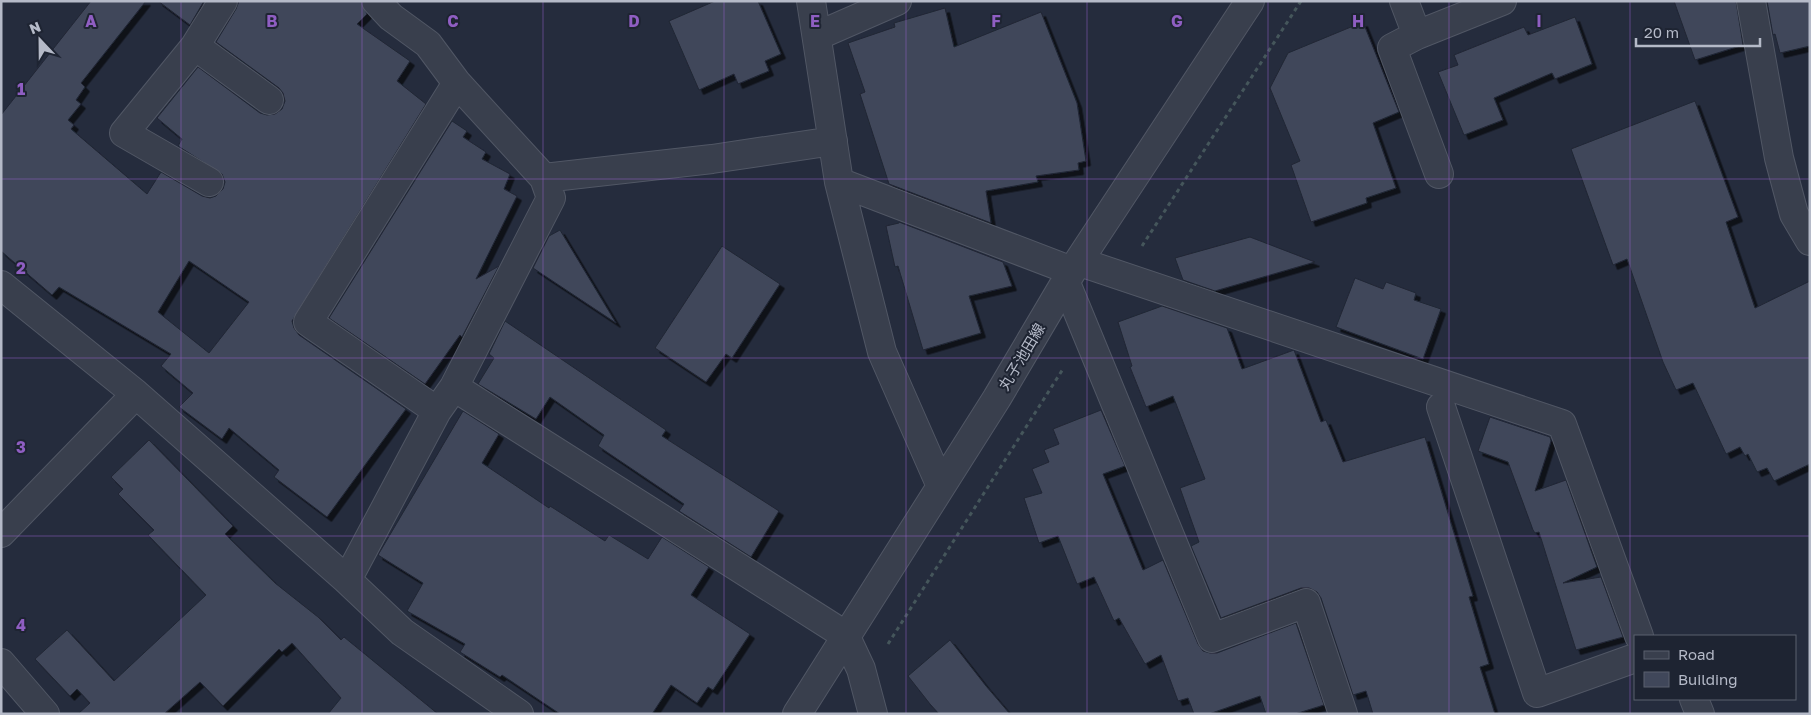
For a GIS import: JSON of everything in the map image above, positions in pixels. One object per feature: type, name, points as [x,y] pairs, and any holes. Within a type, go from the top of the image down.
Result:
[{"type":"street","points":[[209,182],[124,133],[195,46],[223,1]]},
{"type":"street","points":[[347,580],[437,411],[454,387],[551,198],[544,178],[457,83],[428,44],[390,17],[376,1]]},
{"type":"street","points":[[811,1],[839,182],[882,352],[940,484]]},
{"type":"street","points":[[816,36],[898,1]]},
{"type":"street","name":"丸子池田線","points":[[797,714],[940,484],[997,398],[1073,272],[1250,1]]},
{"type":"street","points":[[1404,1],[1417,35]]},
{"type":"street","points":[[1439,174],[1392,48],[1417,35],[1502,1]]},
{"type":"street","points":[[1751,1],[1779,158],[1794,214],[1810,241]]},
{"type":"street","points":[[195,46],[269,100]]},
{"type":"street","points":[[437,411],[308,322],[457,83]]},
{"type":"street","points":[[544,178],[712,159],[833,141]]},
{"type":"street","points":[[839,182],[1073,272],[1562,424],[1640,635]]},
{"type":"street","points":[[1073,272],[1212,638],[1306,603],[1343,714]]},
{"type":"street","points":[[1,285],[136,394],[347,580],[402,632],[519,714]]},
{"type":"street","points":[[454,387],[845,635],[861,669],[873,714]]},
{"type":"street","points":[[1,533],[136,394]]},
{"type":"street","points":[[1441,407],[1537,694],[1634,658]]},
{"type":"street","points":[[1,663],[44,714]]},
{"type":"street","points":[[1694,700],[1700,714]]},
{"type":"building","points":[[91,1],[146,1],[81,83],[85,87],[76,100],[81,104],[68,120],[74,125],[71,129],[147,194],[161,172],[202,196],[210,198],[216,196],[223,189],[225,182],[222,174],[178,146],[182,139],[157,118],[198,67],[260,113],[267,115],[275,114],[282,109],[285,101],[283,93],[279,88],[216,42],[239,1],[361,1],[367,14],[357,24],[410,61],[397,81],[426,104],[292,321],[299,335],[406,409],[327,517],[274,477],[279,470],[229,428],[222,439],[179,407],[193,393],[161,366],[171,354],[59,287],[52,295],[1,251],[1,115]],"holes":[[[189,261],[249,302],[209,353],[158,312]]]},
{"type":"building","points":[[158,1],[204,1],[190,25]]},
{"type":"building","points":[[715,1],[758,1],[781,54],[765,61],[769,71],[738,84],[734,74],[699,90],[669,21]]},
{"type":"building","points":[[1674,1],[1736,1],[1743,45],[1695,60]]},
{"type":"building","points":[[1767,1],[1810,1],[1810,46],[1780,53],[1775,34],[1773,35]]},
{"type":"building","points":[[945,8],[954,47],[1041,12],[1077,103],[1086,161],[1078,163],[1079,170],[1036,176],[1038,182],[986,191],[991,223],[889,184],[860,94],[865,92],[848,43],[895,27],[894,23]]},
{"type":"building","points":[[1575,17],[1592,64],[1555,79],[1552,73],[1494,98],[1503,120],[1464,135],[1438,72],[1458,65],[1454,55],[1524,27],[1528,35]]},
{"type":"building","points":[[1363,22],[1399,112],[1373,123],[1396,188],[1366,198],[1367,203],[1311,222],[1291,165],[1300,161],[1270,88],[1288,53]]},
{"type":"building","points":[[1695,101],[1738,217],[1726,222],[1755,308],[1810,281],[1810,464],[1774,481],[1767,468],[1757,472],[1748,454],[1745,456],[1740,447],[1726,454],[1693,383],[1676,390],[1663,362],[1627,259],[1613,265],[1571,149]]},
{"type":"building","points":[[452,121],[467,131],[463,137],[486,152],[482,159],[510,174],[504,189],[517,196],[476,279],[499,266],[462,337],[460,335],[425,384],[329,318]]},
{"type":"building","points":[[899,222],[1003,262],[1012,286],[969,296],[981,333],[923,350],[898,266],[895,267],[886,226]]},
{"type":"building","points":[[560,230],[616,323],[533,268],[549,236]]},
{"type":"building","points":[[1250,237],[1315,262],[1215,291],[1183,280],[1175,258]]},
{"type":"building","points":[[722,246],[780,284],[732,358],[726,354],[706,382],[655,348]]},
{"type":"building","points":[[1355,278],[1383,289],[1386,282],[1416,293],[1414,300],[1441,309],[1423,359],[1336,327]]},
{"type":"building","points":[[1162,306],[1227,328],[1242,369],[1294,350],[1321,422],[1326,420],[1343,462],[1425,437],[1473,596],[1469,597],[1489,664],[1480,667],[1495,714],[1373,714],[1366,691],[1353,695],[1321,598],[1317,592],[1309,588],[1301,588],[1221,618],[1191,546],[1199,542],[1180,488],[1205,479],[1173,396],[1146,407],[1130,367],[1132,366],[1118,322]]},
{"type":"building","points":[[505,321],[666,430],[662,436],[779,511],[751,557],[679,511],[684,504],[598,446],[604,435],[550,397],[536,419],[478,384],[494,358],[489,354]]},
{"type":"building","points":[[1101,410],[1125,466],[1103,474],[1143,570],[1163,560],[1198,644],[1203,651],[1217,653],[1296,623],[1324,705],[1295,714],[1266,714],[1260,696],[1209,714],[1194,714],[1188,698],[1178,701],[1161,655],[1145,664],[1119,618],[1114,621],[1094,577],[1077,584],[1058,536],[1039,543],[1024,498],[1042,493],[1032,469],[1049,462],[1044,450],[1059,444],[1053,429]]},
{"type":"building","points":[[463,411],[499,434],[482,463],[549,508],[550,506],[605,541],[609,535],[648,559],[662,537],[709,567],[691,595],[750,634],[713,690],[708,687],[697,703],[671,685],[652,714],[560,714],[502,675],[500,677],[460,652],[465,644],[407,611],[423,583],[378,555]]},
{"type":"building","points":[[1490,417],[1550,437],[1551,441],[1535,491],[1566,480],[1597,567],[1563,583],[1601,577],[1623,637],[1576,650],[1539,532],[1535,533],[1533,530],[1508,462],[1478,451]]},
{"type":"building","points":[[149,440],[233,526],[225,534],[275,583],[318,617],[341,640],[344,637],[438,714],[328,714],[341,698],[292,643],[282,652],[279,649],[223,706],[200,682],[164,714],[78,714],[90,703],[77,689],[70,696],[35,659],[67,630],[114,681],[206,595],[148,535],[154,530],[118,494],[123,489],[111,477]]},
{"type":"building","points":[[950,640],[1010,714],[939,714],[930,704],[908,676]]}]
